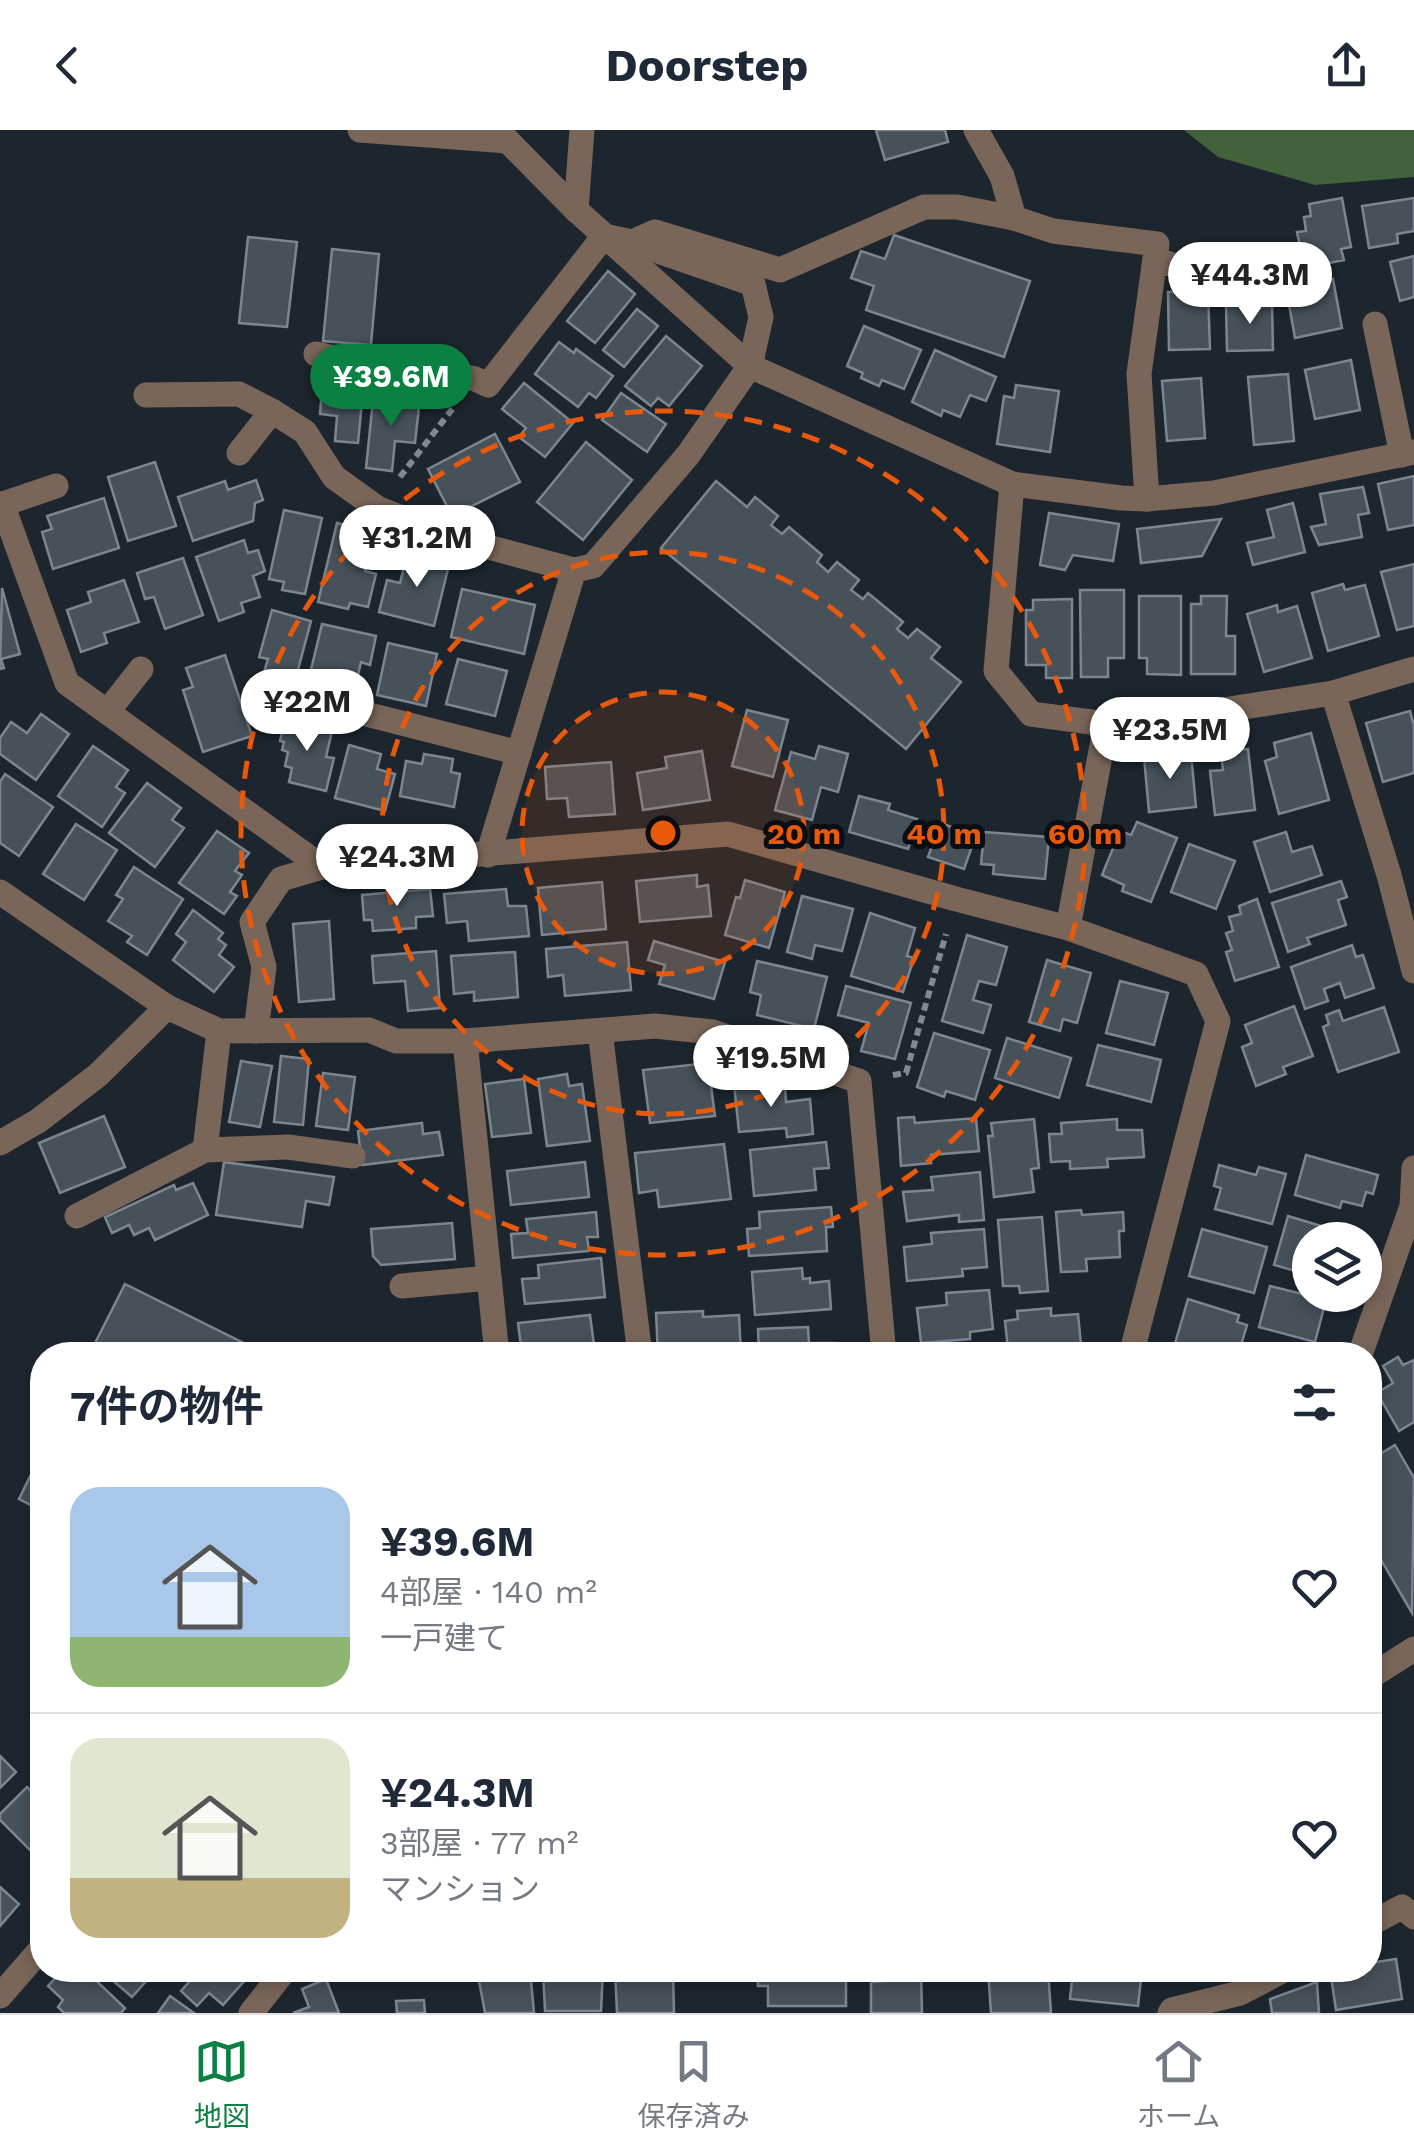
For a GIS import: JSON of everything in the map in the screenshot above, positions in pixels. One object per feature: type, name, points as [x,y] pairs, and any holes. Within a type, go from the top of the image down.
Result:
[{"type":"street","points":[[360,130],[502,136],[604,236],[750,366],[1012,484],[1148,499],[1214,493],[1408,453],[1375,324]]},
{"type":"street","points":[[576,210],[582,130]]},
{"type":"street","points":[[976,130],[1002,176],[1014,218]]},
{"type":"street","points":[[632,242],[655,232],[780,270],[924,207],[957,207],[1014,218],[1053,231],[1157,244],[1139,374],[1148,499]]},
{"type":"street","points":[[604,236],[753,284],[760,316]]},
{"type":"street","points":[[316,354],[366,366],[416,366],[488,385],[604,236]]},
{"type":"street","points":[[1155,260],[1279,292]]},
{"type":"street","points":[[146,394],[239,394],[305,432],[334,476],[377,508],[447,536],[574,570],[593,566],[688,456],[750,366],[760,316],[780,270]]},
{"type":"street","points":[[239,453],[272,411]]},
{"type":"street","points":[[1012,484],[996,671],[1031,714],[1121,726],[1334,693],[1414,669]]},
{"type":"street","points":[[56,486],[1,504],[67,682],[322,867]]},
{"type":"street","points":[[488,855],[574,570]]},
{"type":"street","points":[[108,712],[141,669]]},
{"type":"street","points":[[1334,693],[1414,971]]},
{"type":"street","points":[[307,699],[519,753]]},
{"type":"street","points":[[1068,928],[1106,724]]},
{"type":"street","points":[[256,1030],[264,967],[252,922],[281,879],[322,867],[728,834],[1068,928],[1196,974],[1218,1021],[1134,1342]]},
{"type":"street","points":[[0,892],[167,1007],[219,1030],[369,1030],[396,1041],[465,1041],[655,1026],[714,1032],[859,1081],[883,1342]]},
{"type":"street","points":[[0,1143],[38,1121],[98,1075],[167,1007]]},
{"type":"street","points":[[205,1150],[219,1030]]},
{"type":"street","points":[[600,1030],[638,1342]]},
{"type":"street","points":[[465,1041],[496,1342]]},
{"type":"street","points":[[77,1216],[205,1150],[288,1147],[353,1156]]},
{"type":"street","points":[[1365,1342],[1412,1206],[1414,1168]]},
{"type":"street","points":[[402,1286],[489,1278]]},
{"type":"street","points":[[1382,1669],[1414,1649]]},
{"type":"street","points":[[1382,1918],[1402,1907],[1414,1917]]},
{"type":"street","points":[[0,1996],[30,1962]]},
{"type":"street","points":[[251,2013],[276,1982]]},
{"type":"street","points":[[1170,2013],[1240,1994],[1262,1982]]},
{"type":"path","points":[[377,508],[475,379]]},
{"type":"path","points":[[859,1081],[906,1073],[956,900]]},
{"type":"green space","points":[[1184,130],[1414,130],[1414,177],[1315,185],[1218,157]]},
{"type":"building","points":[[876,130],[945,130],[948,142],[885,160]]},
{"type":"building","points":[[1342,198],[1351,247],[1341,249],[1344,260],[1304,268],[1297,232],[1306,231],[1304,217],[1311,216],[1309,204]]},
{"type":"building","points":[[1414,198],[1414,231],[1397,234],[1398,243],[1369,248],[1362,206]]},
{"type":"building","points":[[894,235],[1030,281],[1004,357],[866,310],[874,286],[851,278],[861,251],[885,259]]},
{"type":"building","points":[[248,237],[297,242],[287,327],[239,323]]},
{"type":"building","points":[[332,249],[379,254],[371,345],[323,341]]},
{"type":"building","points":[[1414,256],[1414,297],[1400,301],[1390,262]]},
{"type":"building","points":[[608,271],[635,294],[595,343],[567,321]]},
{"type":"building","points":[[1333,279],[1342,328],[1295,338],[1286,288]]},
{"type":"building","points":[[1208,291],[1210,349],[1169,350],[1168,292]]},
{"type":"building","points":[[1272,304],[1273,350],[1227,351],[1226,305]]},
{"type":"building","points":[[637,309],[658,326],[624,367],[603,350]]},
{"type":"building","points":[[864,326],[921,350],[904,389],[882,380],[879,386],[847,366]]},
{"type":"building","points":[[666,336],[702,366],[669,406],[658,398],[651,406],[625,386]]},
{"type":"building","points":[[559,342],[574,353],[576,349],[613,376],[596,398],[589,393],[578,407],[535,374]]},
{"type":"building","points":[[935,350],[996,377],[986,401],[970,395],[960,417],[943,410],[941,416],[912,402]]},
{"type":"building","points":[[1351,360],[1360,410],[1315,419],[1305,370]]},
{"type":"building","points":[[324,366],[350,368],[348,379],[364,381],[358,443],[335,441],[337,416],[320,414]]},
{"type":"building","points":[[1288,374],[1294,441],[1254,445],[1248,377]]},
{"type":"building","points":[[1201,378],[1205,438],[1167,441],[1162,381]]},
{"type":"building","points":[[524,383],[573,423],[545,457],[519,437],[526,428],[502,409]]},
{"type":"building","points":[[1016,385],[1059,391],[1050,452],[997,444],[1004,396],[1014,398]]},
{"type":"building","points":[[621,393],[666,424],[647,452],[602,420]]},
{"type":"building","points":[[385,394],[420,398],[415,443],[395,441],[392,471],[366,468],[373,400],[385,401]]},
{"type":"building","points":[[495,434],[520,482],[452,516],[428,469]]},
{"type":"building","points":[[586,442],[632,480],[583,540],[537,502]]},
{"type":"building","points":[[155,462],[176,526],[128,541],[108,477]]},
{"type":"building","points":[[1414,476],[1414,525],[1388,530],[1378,484]]},
{"type":"building","points":[[256,480],[263,500],[255,503],[253,521],[193,541],[178,497],[225,481],[228,490]]},
{"type":"building","points":[[716,481],[747,507],[755,497],[778,516],[771,525],[782,534],[789,527],[822,555],[817,562],[828,572],[837,562],[859,580],[851,590],[863,599],[868,593],[903,622],[897,629],[908,638],[917,629],[940,647],[931,658],[961,682],[906,749],[661,548]]},
{"type":"building","points":[[1363,487],[1369,513],[1358,515],[1362,537],[1319,545],[1311,527],[1326,524],[1320,494]]},
{"type":"building","points":[[104,498],[119,548],[53,569],[42,532],[52,529],[47,516]]},
{"type":"building","points":[[1293,503],[1305,552],[1253,565],[1247,543],[1274,537],[1267,510]]},
{"type":"building","points":[[284,510],[322,518],[305,594],[282,590],[284,582],[269,579]]},
{"type":"building","points":[[1049,513],[1119,524],[1113,561],[1073,555],[1065,570],[1040,565]]},
{"type":"building","points":[[1221,519],[1202,556],[1141,563],[1137,529]]},
{"type":"building","points":[[337,523],[361,529],[360,536],[372,539],[365,571],[376,574],[368,607],[350,603],[348,609],[318,602]]},
{"type":"building","points":[[244,540],[248,553],[258,550],[265,571],[253,576],[260,597],[241,603],[244,612],[219,621],[196,557]]},
{"type":"building","points":[[408,551],[450,561],[434,626],[379,612],[387,580],[400,583]]},
{"type":"building","points":[[183,558],[203,615],[165,629],[154,597],[145,599],[137,573]]},
{"type":"building","points":[[1414,564],[1414,626],[1397,630],[1381,572]]},
{"type":"building","points":[[124,580],[139,622],[104,633],[107,643],[81,652],[67,610],[91,602],[88,592]]},
{"type":"building","points":[[1343,584],[1345,590],[1365,585],[1379,636],[1328,651],[1312,593]]},
{"type":"building","points":[[2,588],[20,654],[1,659],[4,668],[0,669]]},
{"type":"building","points":[[462,589],[535,605],[524,654],[451,637]]},
{"type":"building","points":[[1080,590],[1124,590],[1124,658],[1108,658],[1108,677],[1081,677]]},
{"type":"building","points":[[1139,596],[1181,596],[1181,675],[1147,674],[1147,658],[1139,658]]},
{"type":"building","points":[[1201,596],[1227,596],[1226,636],[1235,636],[1235,674],[1191,674],[1191,604],[1201,604]]},
{"type":"building","points":[[1072,599],[1072,678],[1046,678],[1046,665],[1026,665],[1026,610],[1033,610],[1033,600]]},
{"type":"building","points":[[1277,605],[1278,612],[1297,606],[1312,658],[1264,672],[1247,614]]},
{"type":"building","points":[[272,610],[311,621],[295,681],[264,672],[268,659],[259,657]]},
{"type":"building","points":[[322,624],[376,636],[370,665],[361,662],[358,675],[345,672],[343,685],[309,678]]},
{"type":"building","points":[[388,643],[437,654],[426,706],[377,695]]},
{"type":"building","points":[[225,655],[252,736],[203,752],[183,690],[193,687],[186,668]]},
{"type":"building","points":[[458,659],[507,671],[495,716],[446,704]]},
{"type":"building","points":[[747,710],[788,720],[773,777],[732,766]]},
{"type":"building","points":[[1410,711],[1414,726],[1414,773],[1383,782],[1366,723]]},
{"type":"building","points":[[41,714],[69,734],[36,780],[0,754],[0,738],[11,722],[27,733]]},
{"type":"building","points":[[285,719],[332,731],[326,757],[334,758],[326,791],[289,782],[292,768],[285,766],[288,752],[282,750],[284,742],[280,741]]},
{"type":"building","points":[[1311,733],[1329,800],[1279,814],[1265,761],[1277,757],[1274,743]]},
{"type":"building","points":[[349,745],[381,754],[377,769],[395,774],[385,811],[335,798]]},
{"type":"building","points":[[93,746],[128,770],[116,787],[125,793],[102,827],[58,796]]},
{"type":"building","points":[[819,746],[848,754],[838,792],[821,787],[812,820],[775,810],[791,752],[815,759]]},
{"type":"building","points":[[1248,749],[1255,810],[1215,815],[1210,771],[1223,770],[1221,752]]},
{"type":"building","points":[[702,751],[710,800],[643,810],[637,773],[667,768],[665,757]]},
{"type":"building","points":[[1191,753],[1196,807],[1149,812],[1144,757]]},
{"type":"building","points":[[424,754],[453,759],[451,772],[460,774],[454,807],[400,796],[406,761],[422,764]]},
{"type":"building","points":[[611,762],[615,814],[569,817],[567,798],[547,799],[545,767]]},
{"type":"building","points":[[5,774],[53,807],[19,856],[0,843],[0,782]]},
{"type":"building","points":[[147,783],[181,808],[172,820],[184,828],[155,867],[109,833]]},
{"type":"building","points":[[859,796],[890,804],[888,810],[917,819],[908,849],[849,832]]},
{"type":"building","points":[[1137,822],[1177,838],[1151,902],[1122,891],[1124,885],[1102,875],[1120,831],[1131,835]]},
{"type":"building","points":[[940,823],[976,835],[964,869],[928,857]]},
{"type":"building","points":[[76,824],[117,850],[84,900],[43,874]]},
{"type":"building","points":[[217,831],[249,853],[235,871],[242,875],[230,892],[237,896],[224,914],[179,883]]},
{"type":"building","points":[[984,832],[1049,837],[1045,879],[993,874],[994,865],[981,864]]},
{"type":"building","points":[[1286,832],[1292,852],[1312,846],[1322,875],[1270,892],[1254,842]]},
{"type":"building","points":[[1189,844],[1235,861],[1216,909],[1171,892]]},
{"type":"building","points":[[134,867],[183,899],[147,955],[127,942],[132,936],[108,921],[123,899],[116,895]]},
{"type":"building","points":[[697,875],[697,887],[708,885],[711,916],[640,922],[636,881]]},
{"type":"building","points":[[745,880],[785,892],[769,948],[725,935]]},
{"type":"building","points":[[1341,881],[1347,897],[1338,900],[1346,925],[1307,938],[1310,944],[1288,952],[1272,903]]},
{"type":"building","points":[[602,882],[606,929],[542,935],[538,888]]},
{"type":"building","points":[[430,889],[433,916],[416,917],[416,928],[373,931],[372,920],[364,920],[362,895]]},
{"type":"building","points":[[506,889],[508,906],[526,906],[529,936],[469,941],[467,921],[447,923],[444,894]]},
{"type":"building","points":[[802,896],[853,909],[842,951],[815,945],[812,959],[787,952]]},
{"type":"building","points":[[1257,899],[1279,967],[1235,981],[1226,952],[1232,950],[1226,933],[1233,931],[1229,917],[1241,914],[1239,906]]},
{"type":"building","points":[[193,910],[223,933],[218,939],[226,945],[219,955],[234,967],[214,992],[173,960],[186,942],[176,934]]},
{"type":"building","points":[[870,913],[915,928],[907,956],[914,958],[903,992],[851,976]]},
{"type":"building","points":[[329,921],[334,999],[299,1002],[293,924]]},
{"type":"building","points":[[967,935],[1007,947],[996,985],[979,981],[973,1000],[991,1005],[983,1033],[942,1021]]},
{"type":"building","points":[[654,941],[725,962],[714,999],[659,984],[665,965],[648,960]]},
{"type":"building","points":[[627,942],[631,990],[565,996],[563,975],[548,977],[546,949]]},
{"type":"building","points":[[1352,945],[1356,957],[1363,955],[1374,988],[1345,998],[1340,983],[1324,989],[1328,1001],[1305,1009],[1291,967]]},
{"type":"building","points":[[436,951],[440,1008],[408,1011],[405,981],[374,983],[372,956]]},
{"type":"building","points":[[515,952],[518,997],[474,1001],[474,992],[454,994],[451,956]]},
{"type":"building","points":[[1047,960],[1091,973],[1077,1023],[1063,1019],[1060,1031],[1029,1022]]},
{"type":"building","points":[[757,961],[827,977],[814,1029],[757,1015],[761,995],[750,992]]},
{"type":"building","points":[[1120,981],[1168,993],[1154,1045],[1106,1033]]},
{"type":"building","points":[[846,986],[911,1003],[895,1059],[861,1051],[869,1023],[838,1015]]},
{"type":"building","points":[[1294,1006],[1313,1056],[1283,1067],[1286,1074],[1256,1086],[1242,1047],[1252,1043],[1245,1025]]},
{"type":"building","points":[[1384,1007],[1399,1052],[1338,1072],[1323,1027],[1329,1024],[1326,1015],[1339,1010],[1343,1021]]},
{"type":"building","points":[[934,1033],[990,1050],[975,1100],[946,1091],[944,1097],[917,1087]]},
{"type":"building","points":[[1007,1038],[1071,1058],[1059,1098],[995,1078]]},
{"type":"building","points":[[1098,1045],[1161,1060],[1151,1102],[1087,1085]]},
{"type":"building","points":[[281,1056],[309,1059],[303,1125],[274,1122]]},
{"type":"building","points":[[241,1061],[272,1066],[260,1127],[229,1122]]},
{"type":"building","points":[[708,1063],[715,1116],[650,1123],[643,1070]]},
{"type":"building","points":[[323,1073],[355,1077],[348,1130],[316,1126]]},
{"type":"building","points":[[567,1074],[569,1086],[582,1084],[590,1141],[547,1146],[538,1079]]},
{"type":"building","points":[[524,1079],[531,1133],[492,1137],[485,1084]]},
{"type":"building","points":[[768,1081],[768,1087],[785,1086],[786,1102],[810,1099],[813,1134],[787,1137],[786,1128],[739,1132],[734,1084]]},
{"type":"building","points":[[104,1116],[125,1167],[60,1193],[39,1143]]},
{"type":"building","points":[[914,1117],[915,1123],[976,1118],[979,1151],[931,1155],[931,1163],[901,1166],[898,1118]]},
{"type":"building","points":[[1034,1119],[1039,1168],[1031,1169],[1034,1192],[994,1197],[988,1136],[993,1136],[991,1123]]},
{"type":"building","points":[[1117,1119],[1117,1130],[1142,1130],[1144,1157],[1107,1159],[1108,1167],[1070,1169],[1070,1161],[1051,1162],[1049,1134],[1062,1134],[1061,1123]]},
{"type":"building","points":[[422,1123],[423,1134],[439,1132],[443,1155],[362,1165],[358,1131]]},
{"type":"building","points":[[826,1142],[829,1168],[814,1169],[816,1190],[754,1196],[750,1150]]},
{"type":"building","points":[[724,1144],[731,1199],[659,1207],[657,1190],[639,1193],[635,1153]]},
{"type":"building","points":[[1306,1155],[1378,1175],[1373,1194],[1366,1192],[1362,1206],[1342,1201],[1340,1208],[1295,1195]]},
{"type":"building","points":[[224,1162],[334,1177],[329,1205],[306,1201],[302,1227],[216,1215]]},
{"type":"building","points":[[585,1162],[589,1197],[511,1205],[507,1171]]},
{"type":"building","points":[[1219,1165],[1256,1175],[1259,1167],[1286,1174],[1272,1224],[1215,1209],[1221,1188],[1214,1186]]},
{"type":"building","points":[[980,1172],[984,1220],[959,1222],[959,1215],[907,1221],[903,1192],[933,1190],[931,1177]]},
{"type":"building","points":[[193,1183],[208,1215],[155,1240],[149,1228],[134,1235],[129,1225],[112,1233],[105,1217],[174,1185],[176,1190]]},
{"type":"building","points":[[831,1207],[833,1227],[826,1227],[827,1251],[749,1256],[747,1229],[760,1228],[759,1212]]},
{"type":"building","points":[[1081,1210],[1082,1215],[1123,1212],[1120,1257],[1086,1259],[1087,1271],[1061,1272],[1056,1212]]},
{"type":"building","points":[[596,1212],[598,1237],[587,1237],[589,1251],[513,1258],[511,1234],[528,1233],[526,1219]]},
{"type":"building","points":[[1288,1216],[1308,1222],[1292,1222],[1292,1270],[1274,1265]]},
{"type":"building","points":[[1042,1217],[1048,1291],[1020,1293],[1019,1286],[1003,1286],[998,1220]]},
{"type":"building","points":[[452,1223],[455,1259],[381,1265],[373,1256],[371,1229]]},
{"type":"building","points":[[984,1229],[987,1267],[962,1269],[963,1276],[907,1281],[904,1247],[932,1244],[931,1233]]},
{"type":"building","points":[[1202,1229],[1267,1247],[1254,1293],[1189,1276]]},
{"type":"building","points":[[601,1258],[605,1297],[525,1304],[522,1279],[539,1278],[538,1265]]},
{"type":"building","points":[[802,1268],[803,1279],[810,1278],[810,1283],[829,1281],[831,1309],[755,1315],[752,1272]]},
{"type":"building","points":[[125,1284],[242,1342],[96,1342]]},
{"type":"building","points":[[1270,1286],[1292,1292],[1292,1312],[1323,1312],[1315,1342],[1259,1327]]},
{"type":"building","points":[[989,1290],[993,1329],[970,1332],[970,1339],[921,1342],[917,1308],[947,1305],[946,1293]]},
{"type":"building","points":[[1188,1299],[1239,1315],[1237,1322],[1247,1325],[1242,1342],[1175,1342]]},
{"type":"building","points":[[1051,1308],[1051,1316],[1078,1314],[1081,1342],[1007,1342],[1005,1321],[1018,1319],[1017,1311]]},
{"type":"building","points":[[703,1311],[703,1317],[739,1315],[740,1342],[657,1342],[656,1313]]},
{"type":"building","points":[[590,1315],[594,1342],[520,1342],[518,1323]]},
{"type":"building","points":[[808,1327],[809,1342],[758,1342],[758,1329]]},
{"type":"building","points":[[1398,1357],[1403,1365],[1414,1360],[1414,1422],[1399,1431],[1382,1402],[1382,1390],[1393,1383],[1383,1366]]},
{"type":"building","points":[[1395,1445],[1414,1478],[1412,1613],[1382,1562],[1382,1453]]},
{"type":"building","points":[[30,1477],[30,1505],[19,1499]]},
{"type":"building","points":[[0,1756],[16,1772],[0,1788]]},
{"type":"building","points":[[27,1787],[30,1790],[30,1850],[0,1820],[0,1814]]},
{"type":"building","points":[[0,1887],[19,1904],[0,1926]]},
{"type":"building","points":[[1396,1959],[1402,1999],[1336,2010],[1332,1982],[1382,1982],[1382,1961]]},
{"type":"building","points":[[52,1982],[98,1982],[125,2008],[121,2013],[64,2013],[58,2007],[63,2000],[48,1986]]},
{"type":"building","points":[[114,1982],[145,1982],[132,1997]]},
{"type":"building","points":[[189,1982],[243,1982],[223,2005],[209,1993],[197,2006],[181,1991]]},
{"type":"building","points":[[327,1982],[339,2013],[293,2013],[309,2007],[302,1989]]},
{"type":"building","points":[[479,1982],[531,1982],[534,2013],[485,2013]]},
{"type":"building","points":[[544,1982],[602,1982],[601,2011],[545,2011]]},
{"type":"building","points":[[616,1982],[673,1982],[674,2013],[617,2013]]},
{"type":"building","points":[[758,1982],[846,1982],[846,2006],[768,2006],[768,1986],[758,1986]]},
{"type":"building","points":[[871,1982],[921,1982],[922,2013],[871,2013]]},
{"type":"building","points":[[989,1982],[1049,1982],[1051,2013],[991,2013]]},
{"type":"building","points":[[1072,1982],[1141,1982],[1138,2006],[1070,1999]]},
{"type":"building","points":[[1317,1982],[1319,2013],[1272,2013],[1270,1999]]},
{"type":"building","points":[[170,1996],[194,2013],[158,2013]]},
{"type":"building","points":[[424,2000],[425,2013],[397,2013],[396,2001]]}]
